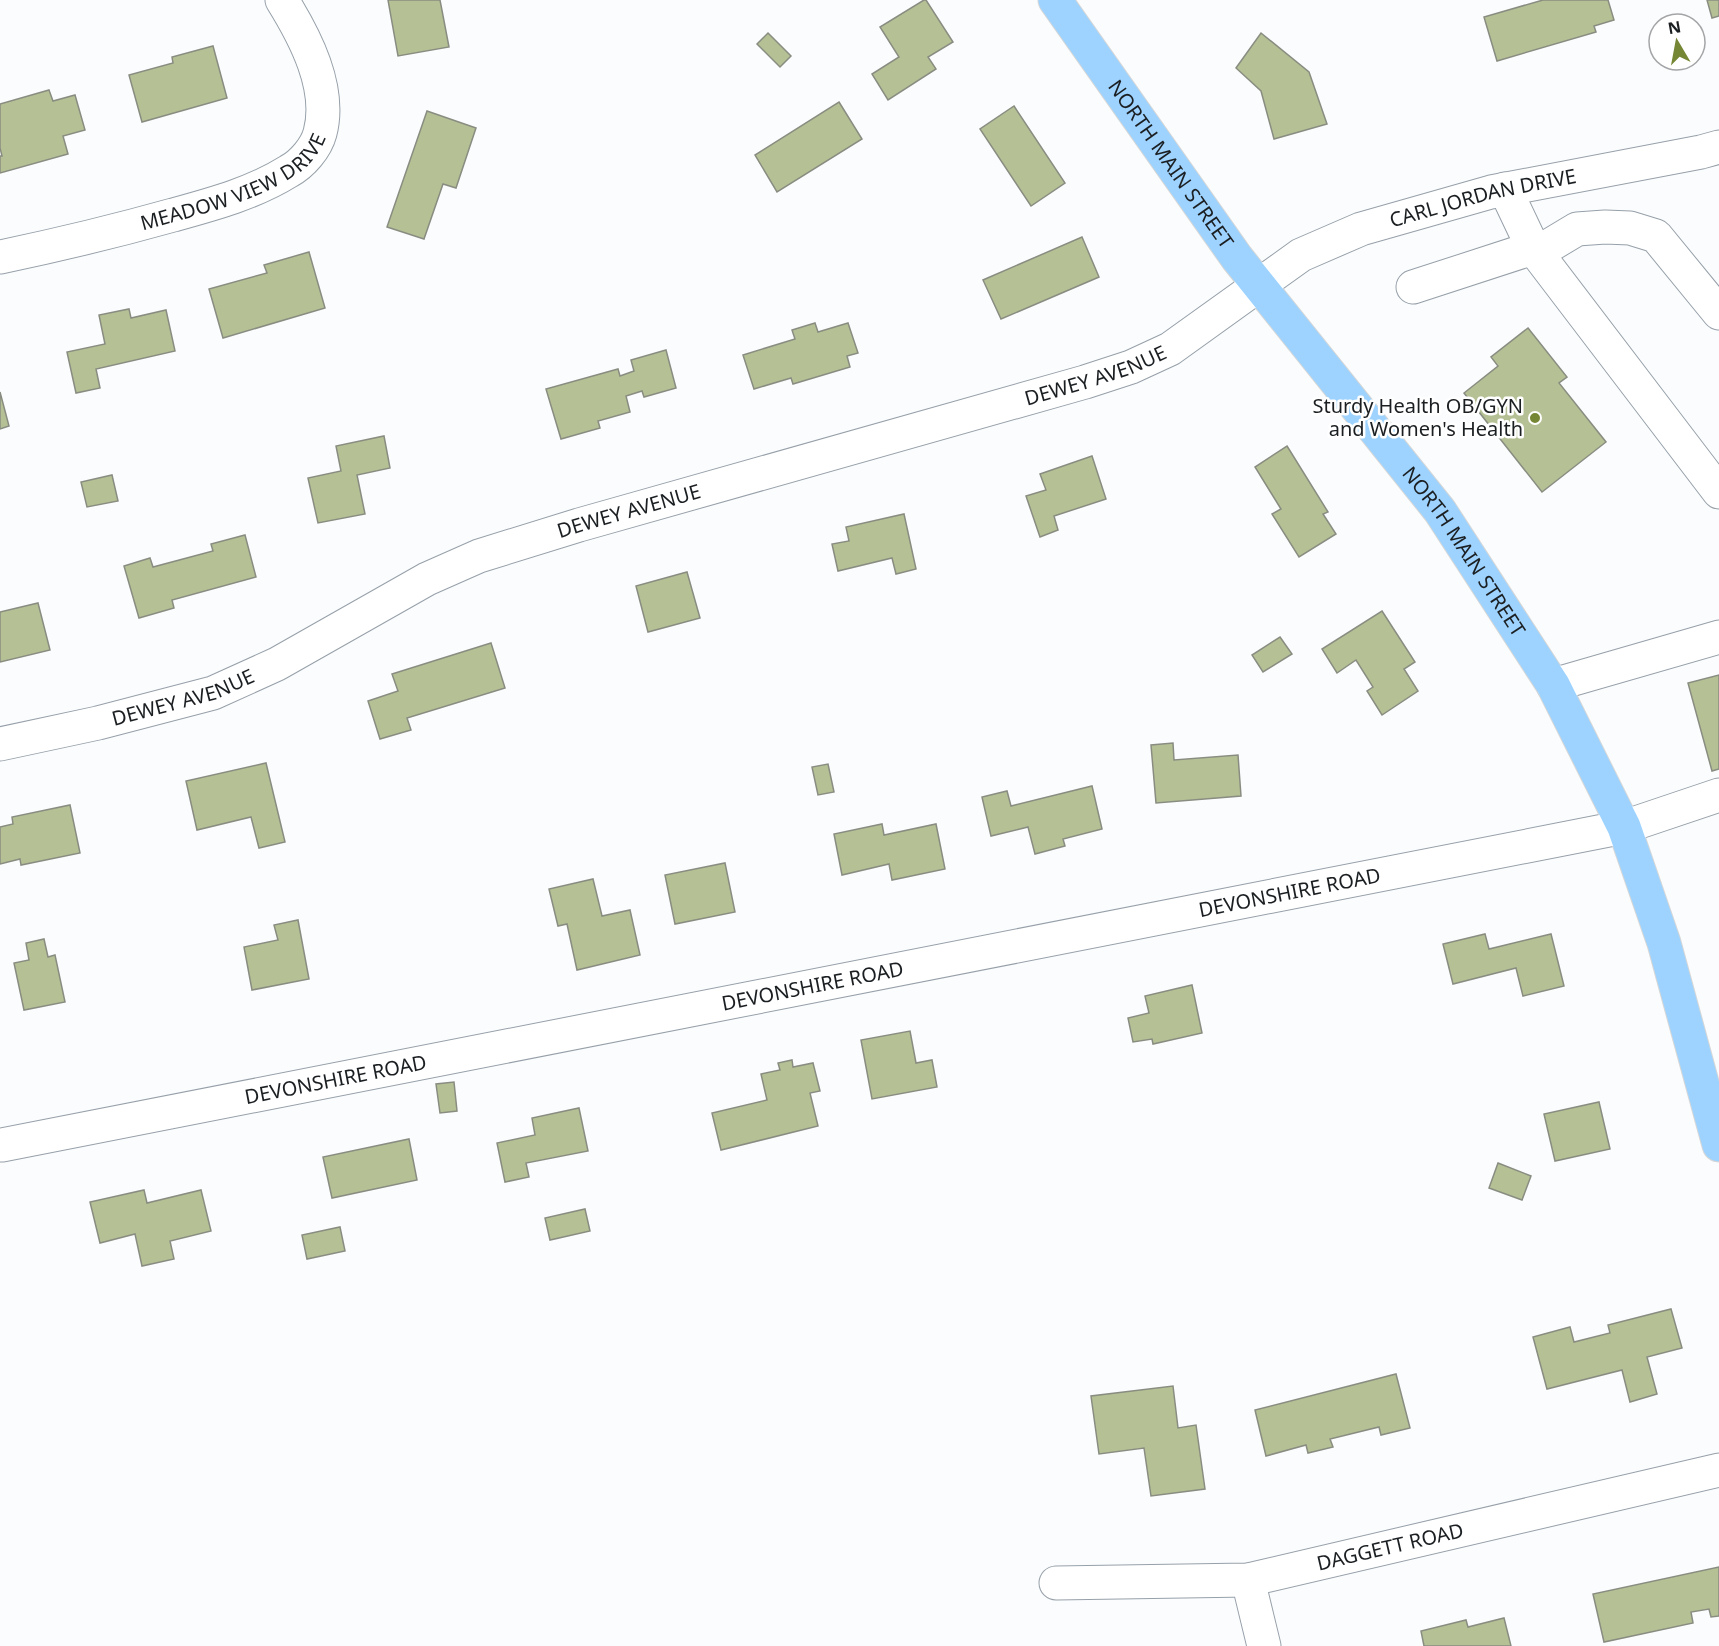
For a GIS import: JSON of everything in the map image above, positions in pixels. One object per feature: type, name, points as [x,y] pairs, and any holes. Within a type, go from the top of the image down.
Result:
[{"type":"main road","name":"NORTH MAIN STREET","points":[[1055,0],[1230,248],[1440,511],[1553,685],[1624,827],[1664,943],[1715,1108],[1719,1145]]},
{"type":"street","name":"MEADOW VIEW DRIVE","points":[[0,257],[96,236],[224,200],[282,175],[307,156],[320,135],[323,109],[319,82],[308,47],[282,0]]},
{"type":"street","name":"CARL JORDAN DRIVE","points":[[1260,286],[1301,255],[1361,229],[1505,189],[1719,147]]},
{"type":"street","points":[[1505,189],[1535,251],[1719,492]]},
{"type":"street","points":[[1413,287],[1535,251],[1577,229],[1630,228],[1656,236],[1719,313]]},
{"type":"street","name":"DEWEY AVENUE","points":[[0,744],[98,723],[213,693],[277,664],[427,579],[490,553],[602,518],[1131,367],[1170,349],[1260,286]]},
{"type":"street","points":[[1553,685],[1719,637]]},
{"type":"street","name":"DEVONSHIRE ROAD","points":[[2,1145],[1624,827],[1719,795]]},
{"type":"street","name":"DAGGETT ROAD","points":[[1056,1583],[1248,1580],[1719,1470]]},
{"type":"street","points":[[1248,1580],[1264,1646]]},
{"type":"building","points":[[388,0],[440,0],[449,47],[398,56]]},
{"type":"building","points":[[924,0],[953,42],[928,57],[936,69],[888,100],[872,74],[899,57],[880,27]]},
{"type":"building","points":[[1543,0],[1608,0],[1614,20],[1594,26],[1596,32],[1497,61],[1484,17]]},
{"type":"building","points":[[1707,0],[1719,0],[1719,16],[1712,18]]},
{"type":"building","points":[[768,33],[791,56],[780,67],[757,44]]},
{"type":"building","points":[[1261,33],[1309,72],[1327,124],[1274,139],[1261,91],[1236,68]]},
{"type":"building","points":[[213,46],[227,98],[142,122],[129,75],[173,63],[172,57]]},
{"type":"building","points":[[49,90],[53,101],[75,95],[85,130],[63,136],[68,154],[0,173],[0,156],[2,156],[0,104]]},
{"type":"building","points":[[839,102],[862,139],[777,192],[755,155]]},
{"type":"building","points":[[1014,106],[1065,183],[1031,206],[980,129]]},
{"type":"building","points":[[427,111],[476,128],[456,188],[443,184],[424,239],[387,227]]},
{"type":"building","points":[[1082,237],[1099,277],[1001,319],[983,280]]},
{"type":"building","points":[[309,252],[325,308],[223,338],[209,289],[267,273],[264,265]]},
{"type":"building","points":[[129,309],[131,318],[166,310],[175,351],[96,369],[100,388],[76,393],[67,352],[105,344],[99,315]]},
{"type":"building","points":[[815,323],[818,332],[848,323],[858,353],[847,356],[850,367],[793,384],[791,378],[754,389],[743,355],[795,339],[792,330]]},
{"type":"building","name":"Sturdy Health OB/GYN and Women's Health","points":[[1528,328],[1567,377],[1559,383],[1606,442],[1542,492],[1464,393],[1498,366],[1491,357]]},
{"type":"building","points":[[666,350],[676,388],[644,397],[642,391],[626,396],[630,412],[598,421],[600,428],[561,439],[546,389],[618,369],[620,376],[634,371],[631,360]]},
{"type":"building","points":[[0,392],[9,426],[0,429]]},
{"type":"building","points":[[384,436],[390,468],[357,475],[365,514],[318,523],[308,478],[341,471],[336,446]]},
{"type":"building","points":[[1287,446],[1328,512],[1323,514],[1336,534],[1299,557],[1272,514],[1281,509],[1255,467]]},
{"type":"building","points":[[1092,456],[1106,499],[1054,516],[1058,530],[1040,537],[1026,496],[1046,490],[1040,474]]},
{"type":"building","points":[[112,475],[118,501],[87,507],[81,482]]},
{"type":"building","points":[[904,514],[916,569],[896,574],[892,558],[838,571],[832,544],[849,541],[846,527]]},
{"type":"building","points":[[245,535],[256,577],[172,600],[174,608],[139,618],[124,566],[150,558],[153,567],[213,551],[211,544]]},
{"type":"building","points":[[687,572],[700,618],[648,632],[636,586]]},
{"type":"building","points":[[38,603],[50,650],[0,662],[0,612]]},
{"type":"building","points":[[1382,611],[1415,662],[1404,669],[1418,691],[1382,715],[1367,691],[1373,687],[1356,660],[1337,673],[1322,649]]},
{"type":"building","points":[[1280,637],[1292,654],[1263,672],[1252,655]]},
{"type":"building","points":[[491,643],[505,688],[407,718],[411,730],[380,739],[368,701],[398,691],[392,674]]},
{"type":"building","points":[[1719,675],[1719,769],[1712,771],[1688,683]]},
{"type":"building","points":[[1173,743],[1174,760],[1238,755],[1241,796],[1156,803],[1151,745]]},
{"type":"building","points":[[266,763],[285,842],[259,848],[251,817],[197,830],[186,781]]},
{"type":"building","points":[[828,764],[834,792],[818,795],[812,767]]},
{"type":"building","points":[[1092,786],[1102,829],[1063,839],[1065,846],[1035,854],[1028,827],[991,836],[982,797],[1007,791],[1011,806]]},
{"type":"building","points":[[70,805],[80,853],[21,865],[20,859],[0,864],[0,827],[13,824],[12,817]]},
{"type":"building","points":[[882,824],[884,835],[936,824],[945,869],[892,880],[889,864],[842,875],[834,834]]},
{"type":"building","points":[[725,863],[735,912],[675,924],[665,875]]},
{"type":"building","points":[[593,879],[602,916],[630,910],[640,955],[577,970],[567,924],[558,926],[549,889]]},
{"type":"building","points":[[298,920],[309,979],[252,990],[244,947],[278,940],[274,925]]},
{"type":"building","points":[[1485,934],[1489,949],[1551,934],[1564,986],[1523,996],[1516,968],[1453,984],[1443,944]]},
{"type":"building","points":[[44,939],[48,957],[55,955],[65,1002],[24,1010],[14,963],[29,960],[26,943]]},
{"type":"building","points":[[1192,985],[1202,1033],[1153,1044],[1152,1039],[1133,1042],[1128,1018],[1149,1013],[1145,996]]},
{"type":"building","points":[[910,1031],[916,1063],[932,1060],[937,1087],[872,1099],[861,1040]]},
{"type":"building","points":[[792,1060],[793,1067],[813,1063],[820,1091],[810,1093],[818,1126],[721,1150],[712,1113],[767,1100],[761,1074],[780,1070],[778,1063]]},
{"type":"building","points":[[454,1082],[457,1111],[440,1113],[436,1084]]},
{"type":"building","points":[[1599,1102],[1610,1149],[1555,1161],[1544,1114]]},
{"type":"building","points":[[579,1108],[588,1151],[526,1163],[529,1177],[505,1182],[497,1143],[535,1135],[532,1118]]},
{"type":"building","points":[[409,1139],[417,1180],[332,1198],[323,1157]]},
{"type":"building","points":[[1498,1163],[1531,1176],[1522,1200],[1489,1188]]},
{"type":"building","points":[[144,1190],[147,1203],[201,1190],[211,1231],[170,1241],[174,1259],[142,1266],[135,1234],[100,1243],[90,1202]]},
{"type":"building","points":[[585,1209],[590,1231],[550,1240],[545,1218]]},
{"type":"building","points":[[340,1227],[345,1251],[307,1259],[302,1235]]},
{"type":"building","points":[[1671,1309],[1682,1348],[1647,1357],[1657,1394],[1630,1402],[1622,1370],[1547,1389],[1533,1337],[1570,1327],[1574,1342],[1610,1333],[1608,1325]]},
{"type":"building","points":[[1396,1374],[1410,1428],[1381,1435],[1379,1427],[1330,1439],[1333,1447],[1308,1453],[1306,1445],[1266,1456],[1255,1410]]},
{"type":"building","points":[[1173,1386],[1178,1428],[1196,1425],[1205,1489],[1151,1496],[1144,1448],[1099,1454],[1091,1396]]},
{"type":"building","points":[[1719,1567],[1719,1616],[1711,1617],[1709,1609],[1691,1612],[1693,1623],[1604,1642],[1593,1594]]},
{"type":"building","points":[[1504,1618],[1511,1646],[1424,1646],[1421,1631],[1466,1620],[1468,1627]]},
{"type":"place","name":"Sturdy Health OB/GYN and Women's Health","points":[[1535,418]]}]
